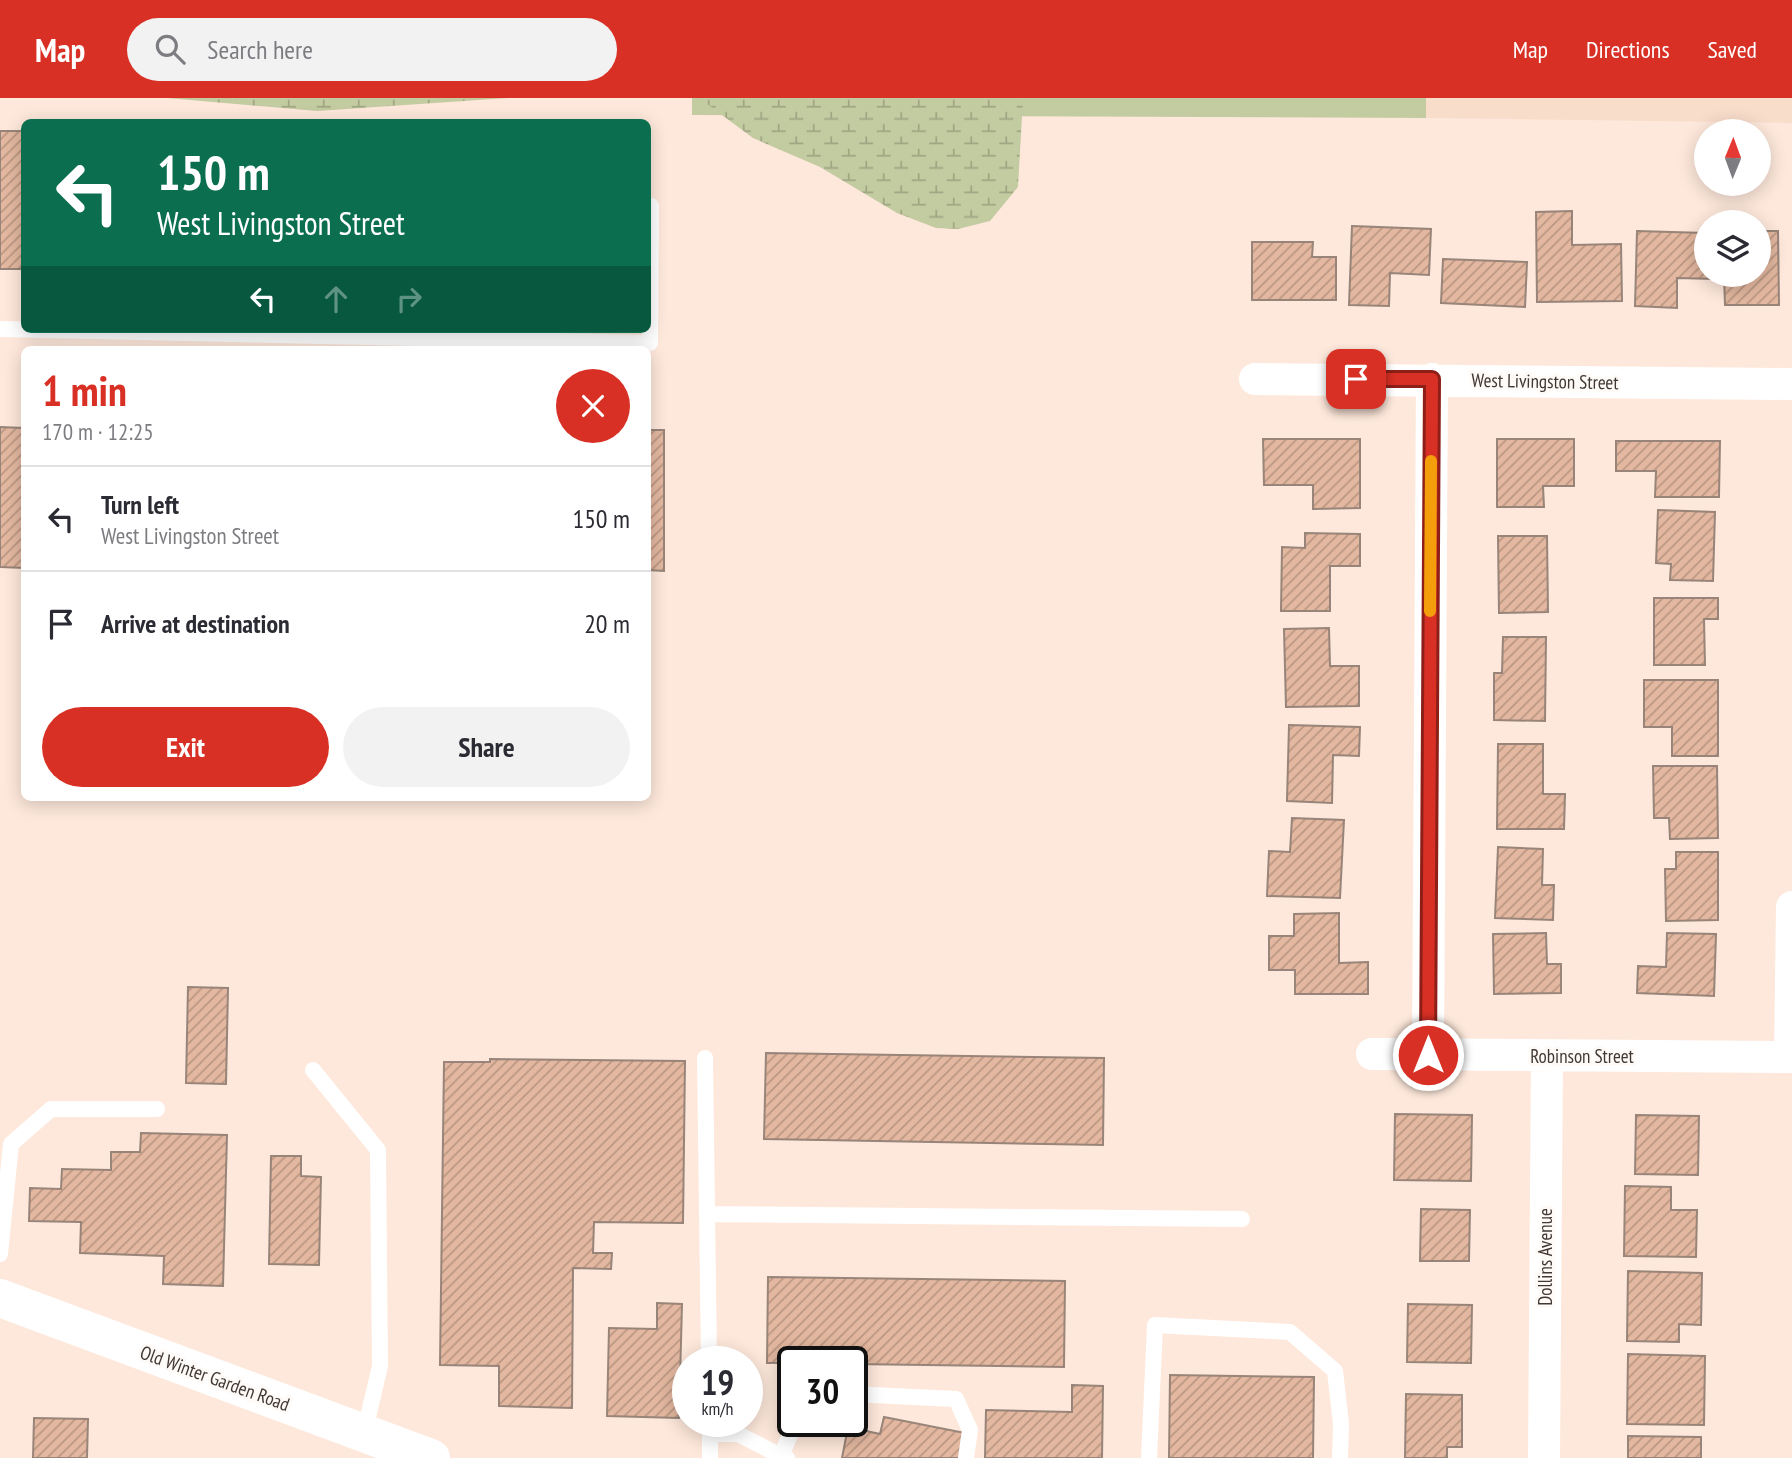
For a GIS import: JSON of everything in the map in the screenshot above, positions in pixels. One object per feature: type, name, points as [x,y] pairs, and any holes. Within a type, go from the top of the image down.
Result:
[{"type":"main road","name":"Old Winter Garden Road","points":[[0,1298],[426,1457]]},
{"type":"street","name":"West Livingston Street","points":[[1255,379],[1792,384]]},
{"type":"street","points":[[1428,1055],[1432,379]]},
{"type":"street","points":[[1791,1057],[1792,907]]},
{"type":"street","name":"Robinson Street","points":[[1372,1054],[1791,1057]]},
{"type":"street","name":"Dollins Avenue","points":[[1544,1458],[1547,1056]]},
{"type":"lane","points":[[651,252],[652,206]]},
{"type":"lane","points":[[0,329],[21,329]]},
{"type":"lane","points":[[185,333],[649,343],[649,333]]},
{"type":"lane","points":[[705,1058],[709,1346]]},
{"type":"lane","points":[[313,1070],[378,1150],[380,1366],[365,1434]]},
{"type":"lane","points":[[0,1254],[11,1144],[51,1109],[157,1109]]},
{"type":"lane","points":[[708,1214],[1242,1219]]},
{"type":"lane","points":[[1149,1458],[1154,1325],[1290,1332],[1335,1371],[1341,1424],[1340,1458]]},
{"type":"lane","points":[[868,1395],[956,1399],[970,1430],[966,1458]]},
{"type":"lane","points":[[710,1437],[710,1458]]},
{"type":"lane","points":[[744,1437],[784,1457],[791,1437]]},
{"type":"shaded area","points":[[1426,98],[1792,98],[1792,123],[1771,123],[1771,119],[1694,119],[1694,122],[1426,118]]},
{"type":"green space","points":[[167,98],[508,98],[317,111]]},
{"type":"green space","points":[[692,98],[1426,98],[1426,118],[692,115]]},
{"type":"green space","points":[[693,98],[1023,98],[1018,187],[990,221],[958,229],[936,228],[897,213],[820,167],[753,138],[703,101]]},
{"type":"building","points":[[0,131],[21,131],[21,269],[0,269]]},
{"type":"building","points":[[1572,211],[1572,245],[1621,244],[1622,301],[1537,302],[1536,212]]},
{"type":"building","points":[[1352,226],[1431,229],[1429,275],[1390,273],[1389,306],[1349,305]]},
{"type":"building","points":[[1637,231],[1694,233],[1694,278],[1677,278],[1677,308],[1635,306]]},
{"type":"building","points":[[1771,231],[1778,231],[1779,305],[1725,305],[1724,287],[1771,287]]},
{"type":"building","points":[[1252,242],[1313,242],[1312,257],[1336,257],[1336,300],[1252,300]]},
{"type":"building","points":[[1443,259],[1527,262],[1525,307],[1441,303]]},
{"type":"building","points":[[0,427],[21,428],[21,568],[0,567]]},
{"type":"building","points":[[651,430],[664,430],[664,571],[651,570]]},
{"type":"building","points":[[1263,439],[1360,439],[1360,508],[1313,509],[1313,485],[1264,485]]},
{"type":"building","points":[[1497,439],[1574,439],[1574,486],[1543,486],[1544,507],[1497,507]]},
{"type":"building","points":[[1616,441],[1720,441],[1719,497],[1655,497],[1656,471],[1616,471]]},
{"type":"building","points":[[1658,510],[1715,512],[1713,581],[1670,580],[1671,564],[1656,563]]},
{"type":"building","points":[[1305,533],[1360,534],[1360,566],[1330,566],[1330,611],[1281,611],[1282,547],[1305,548]]},
{"type":"building","points":[[1498,536],[1547,536],[1548,612],[1499,613]]},
{"type":"building","points":[[1654,598],[1718,598],[1718,619],[1704,619],[1705,665],[1654,665]]},
{"type":"building","points":[[1329,628],[1330,666],[1359,666],[1359,706],[1286,707],[1284,629]]},
{"type":"building","points":[[1503,637],[1546,637],[1545,721],[1494,720],[1494,673],[1502,673]]},
{"type":"building","points":[[1644,680],[1718,680],[1718,756],[1672,756],[1672,727],[1644,727]]},
{"type":"building","points":[[1289,725],[1360,727],[1359,756],[1333,755],[1332,803],[1287,801]]},
{"type":"building","points":[[1498,744],[1543,744],[1543,794],[1565,794],[1564,829],[1497,829]]},
{"type":"building","points":[[1653,766],[1717,766],[1718,838],[1670,839],[1669,818],[1654,818]]},
{"type":"building","points":[[1292,818],[1344,820],[1340,898],[1267,896],[1269,851],[1290,852]]},
{"type":"building","points":[[1498,847],[1543,849],[1542,885],[1554,885],[1553,920],[1495,918]]},
{"type":"building","points":[[1676,852],[1718,852],[1718,920],[1666,921],[1665,869],[1676,869]]},
{"type":"building","points":[[1339,913],[1339,963],[1368,962],[1368,994],[1295,994],[1295,970],[1269,970],[1269,936],[1294,936],[1294,914]]},
{"type":"building","points":[[1546,933],[1547,964],[1561,964],[1561,993],[1494,994],[1493,934]]},
{"type":"building","points":[[1667,933],[1716,934],[1714,996],[1637,993],[1638,966],[1666,967]]},
{"type":"building","points":[[188,987],[228,988],[226,1084],[186,1083]]},
{"type":"building","points":[[766,1053],[1104,1058],[1103,1145],[764,1139]]},
{"type":"building","points":[[490,1059],[685,1061],[683,1223],[594,1222],[593,1253],[612,1253],[611,1269],[573,1268],[572,1408],[499,1406],[499,1366],[440,1365],[444,1062],[490,1062]]},
{"type":"building","points":[[1395,1114],[1472,1115],[1471,1181],[1394,1180]]},
{"type":"building","points":[[1636,1115],[1699,1116],[1698,1175],[1635,1174]]},
{"type":"building","points":[[141,1133],[227,1135],[223,1286],[163,1284],[164,1256],[80,1253],[81,1222],[29,1221],[30,1188],[61,1189],[62,1169],[111,1170],[111,1152],[140,1152]]},
{"type":"building","points":[[271,1156],[301,1156],[301,1176],[321,1177],[319,1265],[269,1264]]},
{"type":"building","points":[[1625,1186],[1671,1187],[1671,1210],[1697,1210],[1696,1257],[1624,1256]]},
{"type":"building","points":[[1421,1209],[1470,1210],[1469,1261],[1420,1261]]},
{"type":"building","points":[[1628,1271],[1702,1273],[1701,1325],[1679,1324],[1679,1342],[1627,1341]]},
{"type":"building","points":[[768,1277],[1065,1281],[1064,1367],[868,1364],[868,1346],[777,1346],[777,1363],[767,1363]]},
{"type":"building","points":[[657,1303],[682,1304],[681,1346],[672,1346],[672,1418],[607,1416],[609,1328],[657,1329]]},
{"type":"building","points":[[1408,1304],[1472,1305],[1471,1363],[1407,1362]]},
{"type":"building","points":[[1628,1354],[1705,1356],[1704,1425],[1627,1424]]},
{"type":"building","points":[[1170,1375],[1314,1377],[1313,1458],[1169,1458]]},
{"type":"building","points":[[1072,1385],[1103,1386],[1102,1458],[985,1458],[986,1410],[1072,1412]]},
{"type":"building","points":[[1406,1394],[1462,1395],[1462,1447],[1447,1447],[1447,1458],[1405,1458]]},
{"type":"building","points":[[884,1417],[965,1433],[960,1458],[842,1458],[846,1437],[868,1437],[868,1431],[880,1434]]},
{"type":"building","points":[[34,1418],[88,1419],[87,1458],[33,1458]]},
{"type":"building","points":[[1628,1436],[1701,1437],[1701,1458],[1628,1458]]},
{"type":"slow traffic","points":[[1430,611],[1431,461]]},
{"type":"route","points":[[1356,379],[1432,379],[1428,1055]]}]
